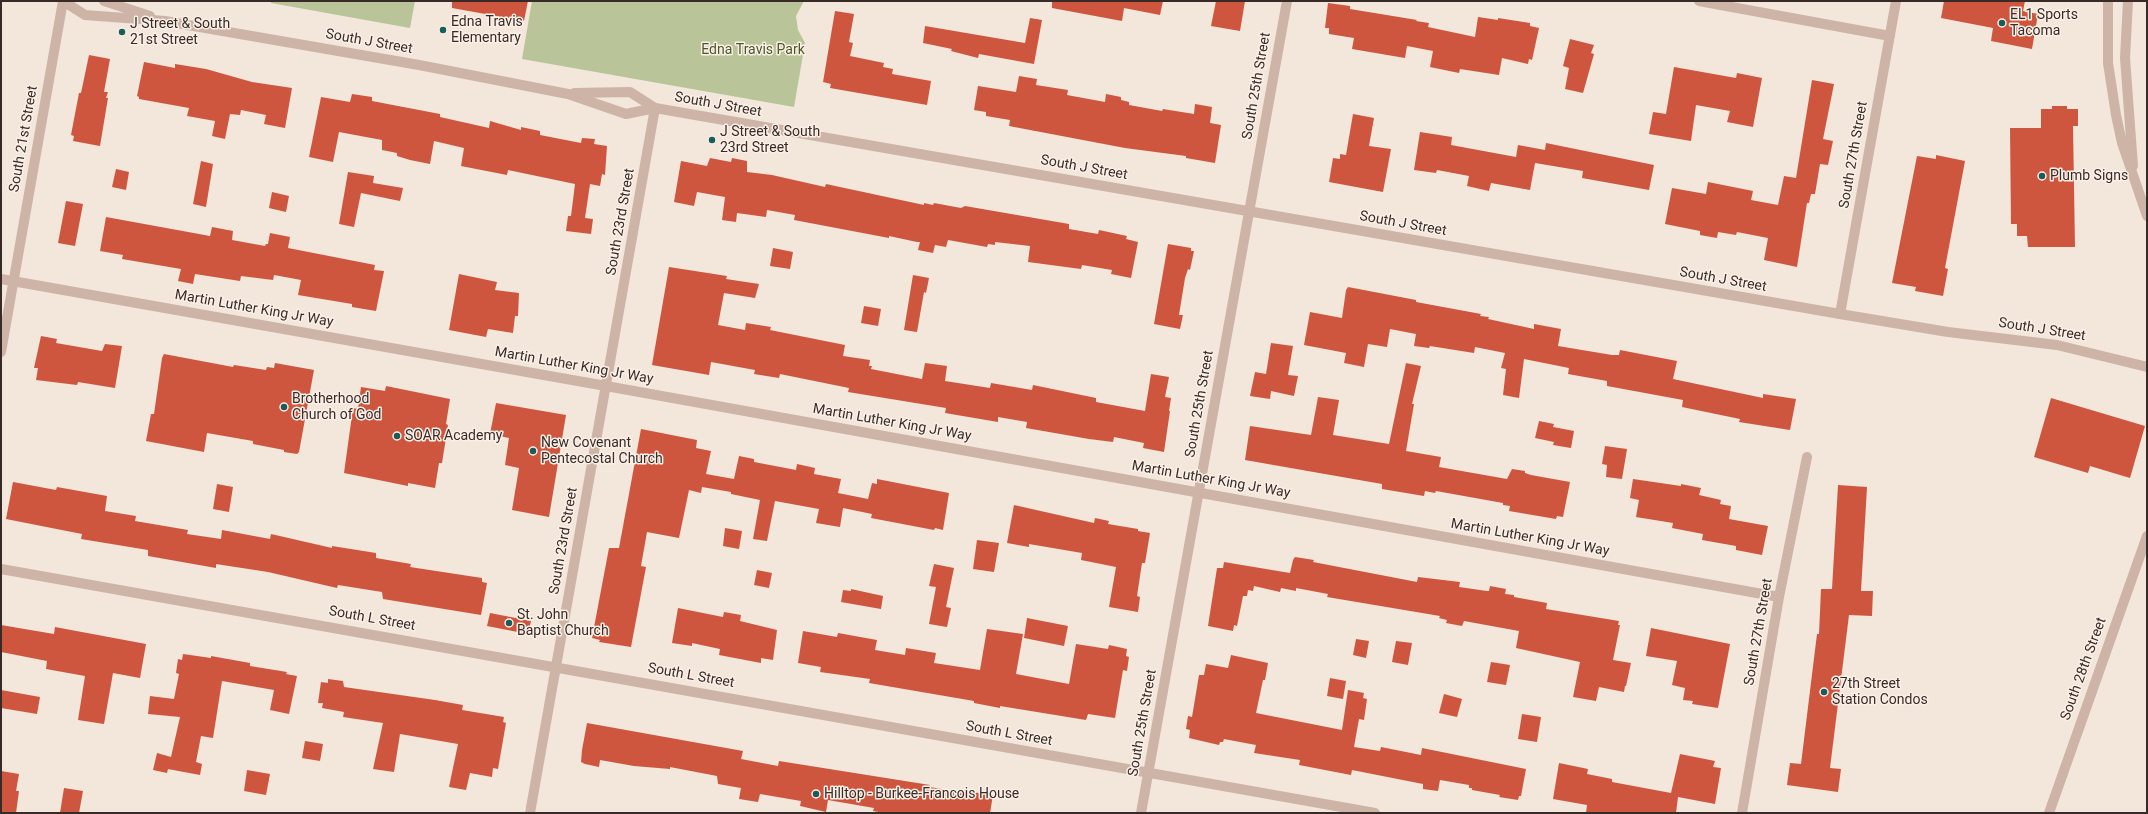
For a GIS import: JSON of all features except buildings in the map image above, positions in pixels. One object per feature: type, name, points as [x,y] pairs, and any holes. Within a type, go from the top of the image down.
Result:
[{"type":"street","name":"South J Street","points":[[63,1],[85,15],[166,21],[568,94],[626,114],[655,108],[1840,314],[1948,332],[2057,345],[2147,367]]},
{"type":"street","name":"South 21st Street","points":[[1,352],[63,1]]},
{"type":"street","name":"South J Street","points":[[104,1],[166,21]]},
{"type":"street","name":"South 25th Street","points":[[1141,813],[1287,1]]},
{"type":"street","points":[[1699,1],[1890,36]]},
{"type":"street","name":"South 27th Street","points":[[1840,314],[1896,1]]},
{"type":"street","points":[[2108,1],[2107,41],[2111,89],[2122,143],[2147,216]]},
{"type":"street","points":[[2128,1],[2125,58],[2133,178]]},
{"type":"street","name":"South J Street","points":[[568,94],[630,92],[655,108]]},
{"type":"street","name":"South 23rd Street","points":[[530,813],[655,108]]},
{"type":"street","name":"Martin Luther King Jr Way","points":[[1,279],[606,386],[1778,597]]},
{"type":"street","name":"South 27th Street","points":[[1742,813],[1778,597],[1807,458]]},
{"type":"street","name":"South 28th Street","points":[[2049,813],[2147,536]]},
{"type":"street","name":"South L Street","points":[[1,568],[1375,813]]},
{"type":"green space","points":[[271,1],[415,1],[410,28],[271,3]]},
{"type":"green space","name":"Edna Travis Park","points":[[532,1],[804,1],[796,16],[798,30],[805,43],[794,107],[522,59]]},
{"type":"place","name":"EL1 Sports Tacoma","points":[[2002,23]]},
{"type":"place","name":"Edna Travis Elementary","points":[[443,30]]},
{"type":"place","name":"J Street & South 21st Street","points":[[122,32]]},
{"type":"place","name":"J Street & South 23rd Street","points":[[712,140]]},
{"type":"place","name":"Plumb Signs","points":[[2042,176]]},
{"type":"place","name":"Brotherhood Church of God","points":[[284,407]]},
{"type":"place","name":"SOAR Academy","points":[[397,436]]},
{"type":"place","name":"New Covenant Pentecostal Church","points":[[533,451]]},
{"type":"place","name":"St. John Baptist Church","points":[[509,623]]},
{"type":"place","name":"27th Street Station Condos","points":[[1824,692]]},
{"type":"place","name":"Hilltop - Burkee-Francois House","points":[[816,794]]}]
